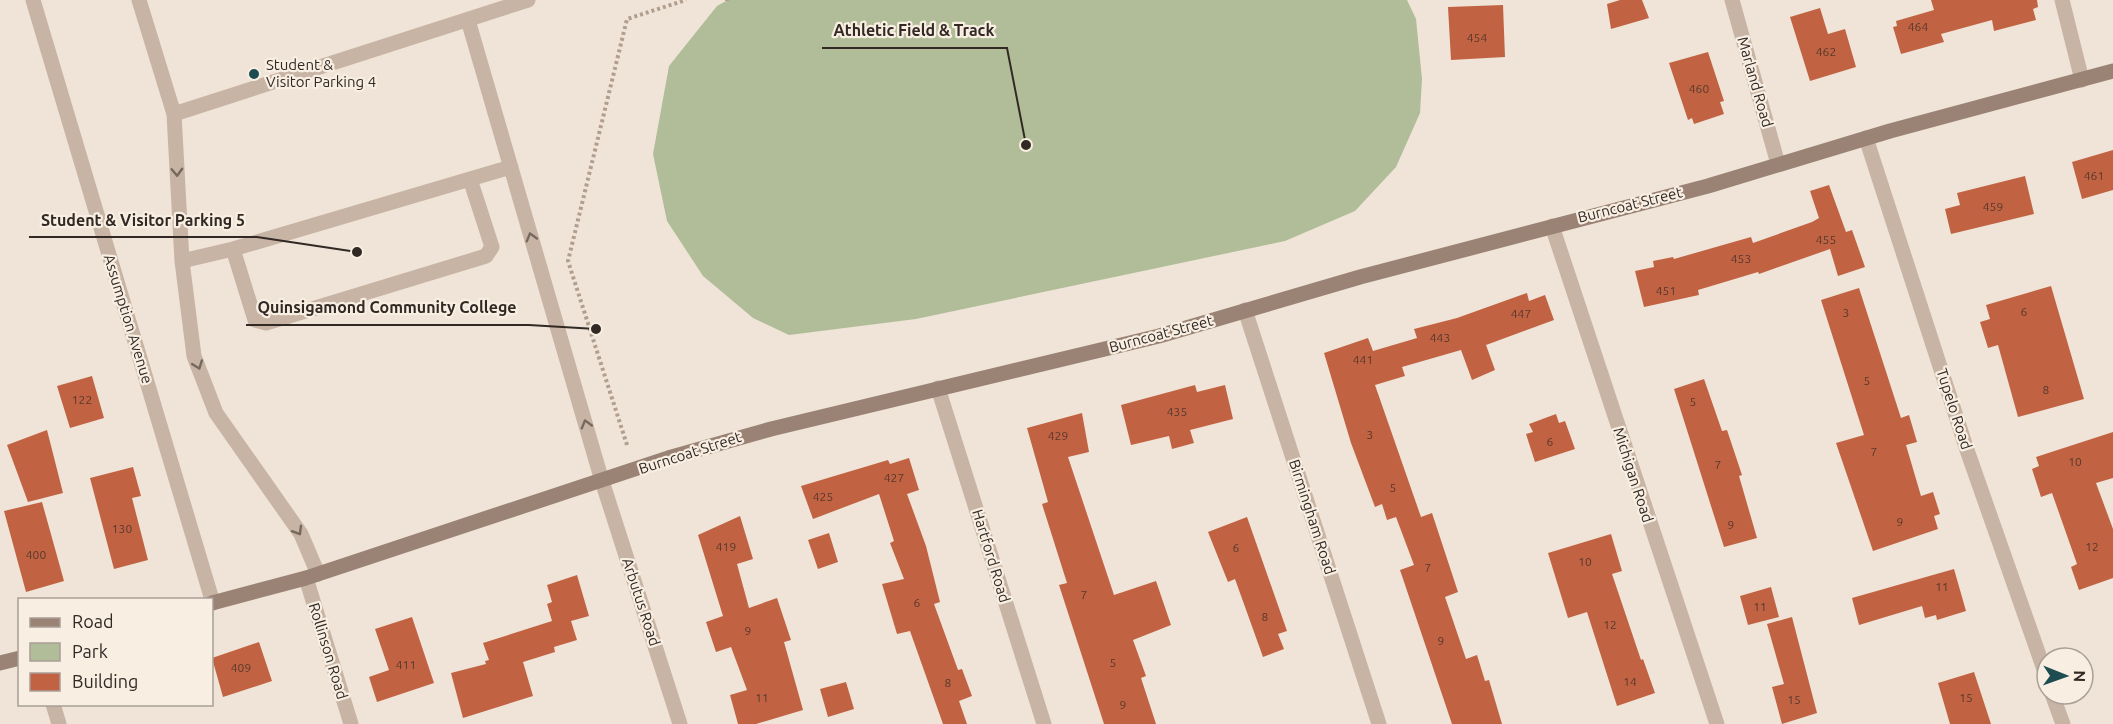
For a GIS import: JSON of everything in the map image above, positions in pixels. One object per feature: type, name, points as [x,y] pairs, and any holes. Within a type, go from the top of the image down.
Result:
[{"type":"main road","name":"Burncoat Street","points":[[213,603],[312,576],[602,481],[771,429],[1160,336],[1245,310],[1708,186],[1866,138],[2113,71]]},
{"type":"main road","points":[[0,663],[18,658]]},
{"type":"street","name":"Assumption Avenue","points":[[33,0],[211,598]]},
{"type":"street","name":"Rollinson Road","points":[[139,0],[174,114],[182,261],[194,356],[216,413],[301,534],[351,724]]},
{"type":"street","points":[[174,114],[528,0]]},
{"type":"street","name":"Marland Road","points":[[1732,0],[1778,164]]},
{"type":"street","points":[[2062,0],[2082,80]]},
{"type":"street","name":"Arbutus Road","points":[[468,20],[602,481],[680,724]]},
{"type":"street","name":"Tupelo Road","points":[[1866,138],[1967,450],[2036,646]]},
{"type":"street","points":[[182,261],[233,249],[511,167]]},
{"type":"street","points":[[233,249],[255,320],[266,323],[486,256],[492,247],[470,178]]},
{"type":"street","name":"Michigan Road","points":[[1552,226],[1717,724]]},
{"type":"street","name":"Birmingham Road","points":[[1245,310],[1379,724]]},
{"type":"street","name":"Hartford Road","points":[[938,388],[1044,724]]},
{"type":"street","points":[[53,706],[59,724]]},
{"type":"street","points":[[2056,706],[2063,724]]},
{"type":"path","points":[[627,445],[568,261],[627,19],[686,0]]},
{"type":"green space","points":[[728,0],[1407,0],[1416,19],[1422,79],[1420,113],[1396,167],[1355,211],[1285,241],[916,319],[789,335],[753,318],[703,276],[667,221],[653,154],[669,66],[717,6]]},
{"type":"building","points":[[1620,0],[1642,0],[1649,18],[1611,29],[1607,4]]},
{"type":"building","points":[[1931,0],[2037,0],[2038,7],[2033,9],[2036,20],[1994,31],[1992,20],[1941,34],[1944,42],[1901,54],[1893,27],[1897,26],[1896,21],[1934,10]]},
{"type":"building","points":[[1503,5],[1505,57],[1451,60],[1448,7]]},
{"type":"building","points":[[1820,8],[1828,34],[1845,29],[1856,67],[1810,81],[1790,17]]},
{"type":"building","points":[[1708,52],[1724,101],[1720,102],[1724,114],[1694,124],[1692,118],[1688,120],[1669,63]]},
{"type":"building","points":[[2113,150],[2113,190],[2082,199],[2072,162]]},
{"type":"building","points":[[2025,176],[2034,214],[1951,234],[1945,209],[1960,205],[1957,193]]},
{"type":"building","points":[[1829,185],[1846,232],[1852,230],[1865,267],[1838,276],[1830,249],[1759,274],[1758,272],[1698,290],[1699,295],[1644,307],[1635,271],[1654,267],[1653,261],[1673,257],[1674,259],[1751,237],[1753,243],[1812,222],[1819,218],[1810,191]]},
{"type":"building","points":[[2051,286],[2084,399],[2018,417],[1998,345],[1988,348],[1980,322],[1990,319],[1986,305]]},
{"type":"building","points":[[1859,288],[1901,418],[1909,415],[1917,442],[1906,445],[1921,496],[1933,492],[1940,514],[1934,516],[1938,529],[1873,551],[1836,443],[1864,435],[1821,300]]},
{"type":"building","points":[[1527,293],[1529,301],[1545,295],[1554,320],[1486,345],[1495,370],[1472,380],[1461,350],[1402,367],[1405,376],[1375,385],[1421,517],[1432,513],[1458,592],[1445,597],[1466,659],[1477,655],[1485,681],[1489,680],[1502,724],[1452,724],[1400,570],[1414,565],[1396,517],[1387,520],[1382,504],[1375,507],[1351,443],[1324,353],[1368,338],[1373,351],[1417,338],[1414,329],[1457,318]]},
{"type":"building","points":[[92,376],[104,418],[70,428],[57,386]]},
{"type":"building","points":[[1704,379],[1722,431],[1727,430],[1742,475],[1739,476],[1757,538],[1724,547],[1674,389]]},
{"type":"building","points":[[1195,385],[1197,392],[1225,385],[1233,419],[1190,430],[1194,443],[1172,449],[1169,436],[1131,445],[1121,405]]},
{"type":"building","points":[[1082,413],[1089,452],[1068,457],[1114,595],[1156,581],[1171,625],[1133,640],[1146,676],[1141,678],[1156,724],[1104,724],[1059,585],[1067,583],[1042,504],[1048,502],[1027,428]]},
{"type":"building","points":[[1556,414],[1559,423],[1565,421],[1575,449],[1535,462],[1526,434],[1533,432],[1529,424]]},
{"type":"building","points":[[47,430],[63,493],[28,502],[7,445]]},
{"type":"building","points":[[2113,432],[2113,478],[2096,483],[2113,529],[2113,578],[2079,590],[2071,567],[2077,564],[2052,493],[2041,497],[2032,469],[2039,466],[2036,457]]},
{"type":"building","points":[[909,458],[919,490],[907,494],[926,546],[940,602],[934,604],[958,670],[962,669],[972,696],[959,701],[967,724],[943,724],[910,631],[897,634],[882,584],[904,579],[890,543],[894,541],[879,494],[813,519],[801,486],[888,460],[890,464]]},
{"type":"building","points":[[133,467],[141,496],[132,498],[148,560],[114,569],[90,478]]},
{"type":"building","points":[[42,502],[64,581],[26,592],[4,511]]},
{"type":"building","points":[[740,516],[753,559],[737,564],[749,608],[777,598],[791,640],[784,642],[803,710],[756,724],[738,724],[730,695],[747,690],[731,647],[716,652],[706,622],[723,616],[698,535]]},
{"type":"building","points":[[1247,517],[1287,631],[1278,634],[1284,649],[1263,657],[1235,579],[1228,582],[1208,532]]},
{"type":"building","points":[[829,533],[838,562],[818,569],[808,540]]},
{"type":"building","points":[[1611,534],[1622,571],[1612,574],[1641,660],[1643,659],[1655,693],[1617,706],[1587,612],[1568,618],[1548,553]]},
{"type":"building","points":[[1954,569],[1966,611],[1937,620],[1936,615],[1925,618],[1922,606],[1859,625],[1852,598]]},
{"type":"building","points":[[577,575],[589,616],[571,621],[577,640],[554,647],[555,652],[523,662],[533,696],[463,718],[451,673],[486,664],[485,661],[489,660],[483,643],[552,621],[547,604],[552,602],[547,585]]},
{"type":"building","points":[[1771,587],[1779,617],[1748,625],[1740,596]]},
{"type":"building","points":[[412,617],[434,683],[377,702],[369,677],[389,670],[375,629]]},
{"type":"building","points":[[1792,617],[1817,713],[1782,724],[1772,687],[1784,684],[1767,624]]},
{"type":"building","points":[[259,642],[272,681],[223,697],[213,658]]},
{"type":"building","points":[[1974,672],[1991,724],[1950,724],[1938,683]]},
{"type":"building","points":[[846,682],[854,709],[828,717],[820,689]]},
{"type":"place","name":"Student & Visitor Parking 4","points":[[254,74]]},
{"type":"place","name":"Athletic Field & Track","points":[[1026,145]]},
{"type":"place","name":"Student & Visitor Parking 5","points":[[357,252]]},
{"type":"place","name":"Quinsigamond Community College","points":[[596,329]]}]
